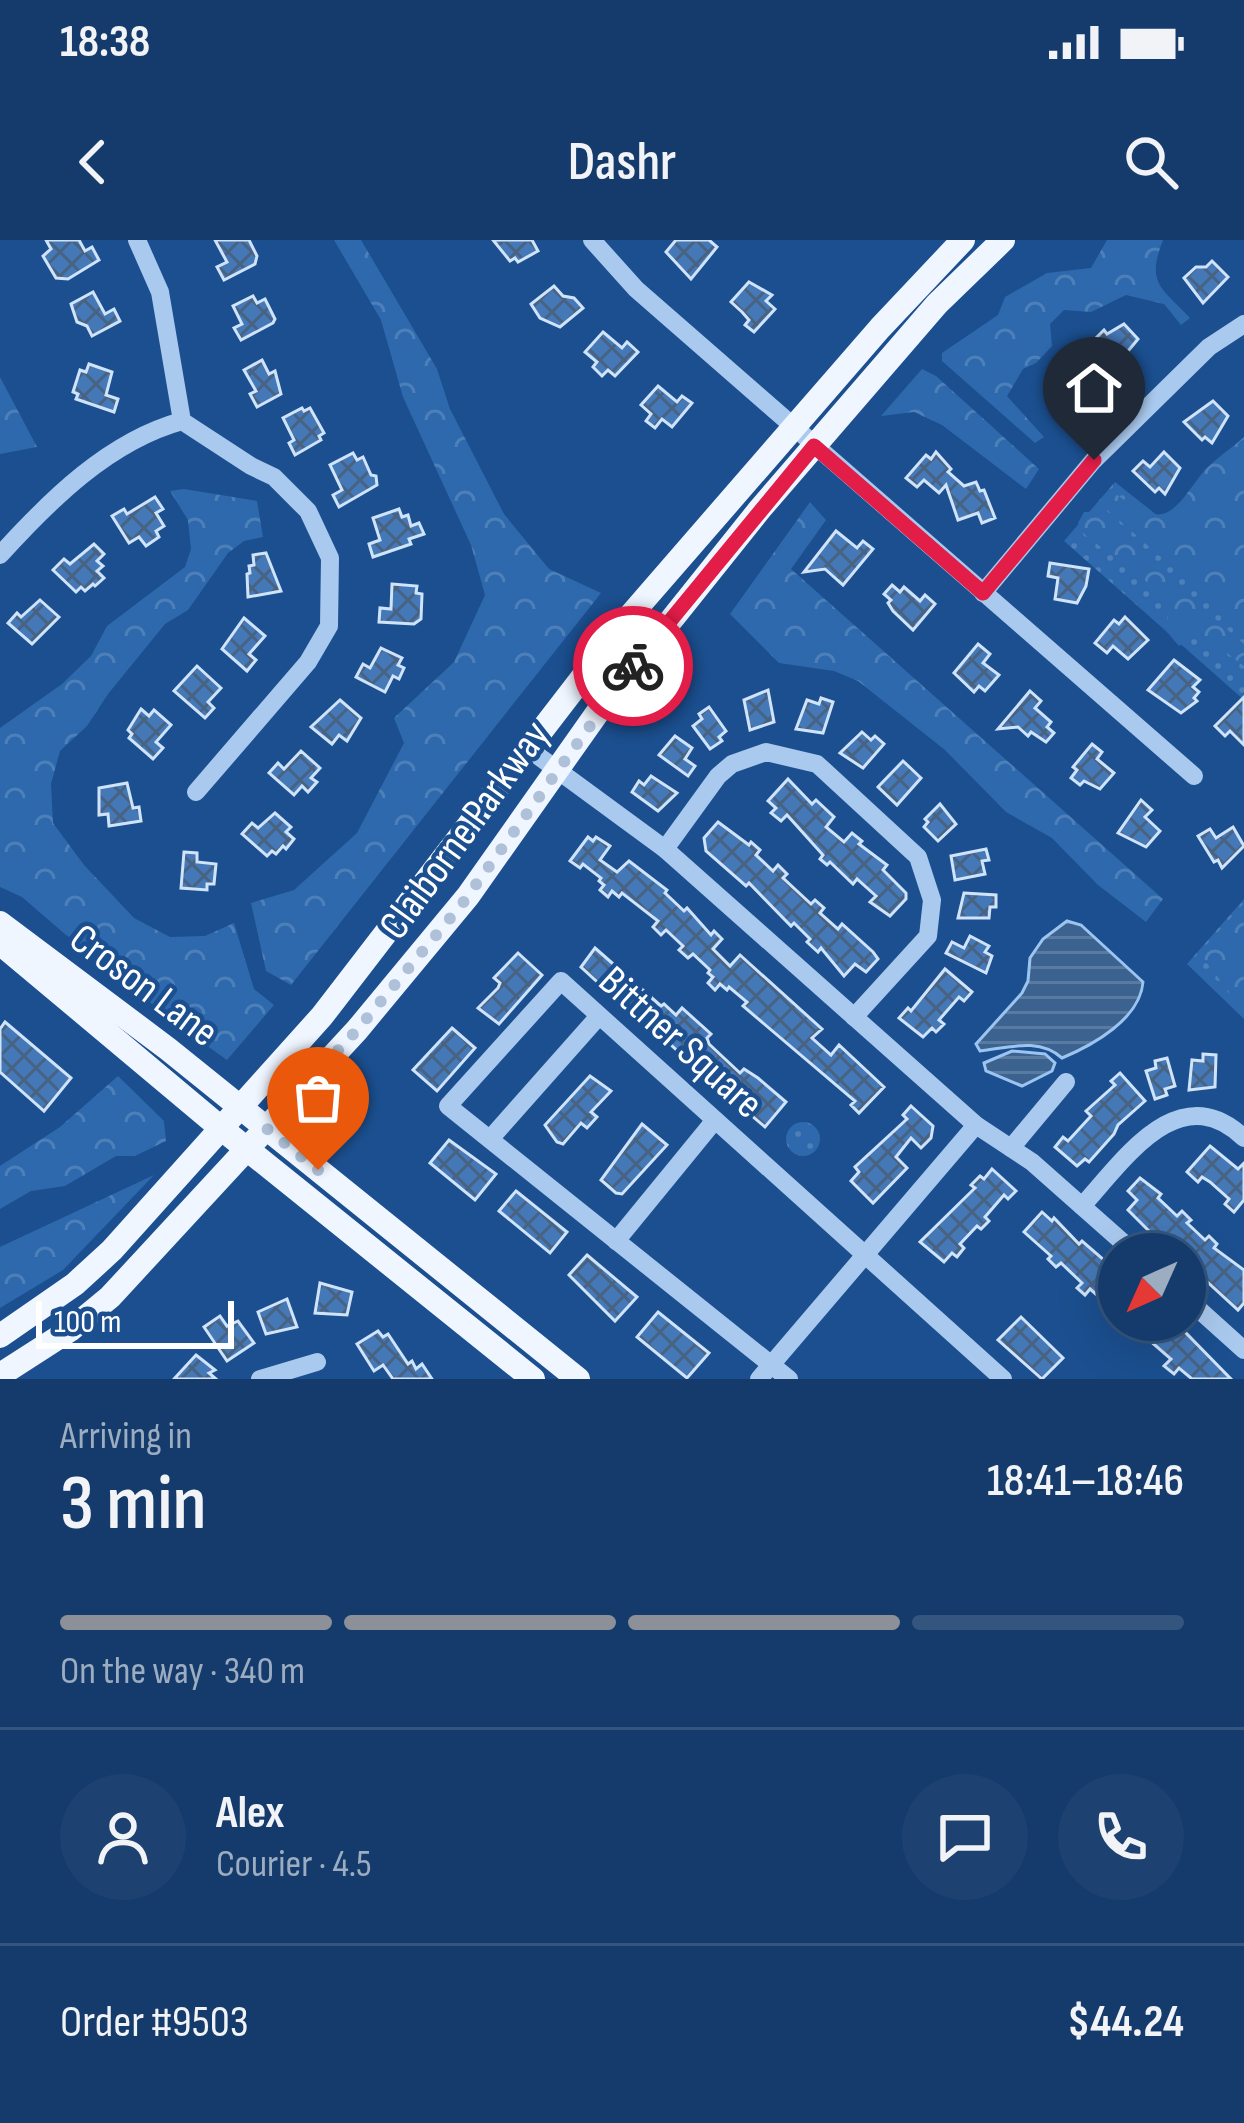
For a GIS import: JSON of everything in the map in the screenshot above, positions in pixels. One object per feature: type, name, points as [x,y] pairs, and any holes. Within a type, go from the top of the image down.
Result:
[{"type":"main road","name":"Claiborne Parkway","points":[[0,1375],[70,1330],[110,1297],[357,1030],[462,904],[880,328],[963,240]]},
{"type":"main road","name":"Claiborne Parkway","points":[[0,1336],[75,1284],[112,1250],[242,1108],[391,932],[526,747],[629,617],[1003,240]]},
{"type":"main road","name":"Croson Lane","points":[[0,923],[242,1108],[578,1379]]},
{"type":"main road","name":"Croson Lane","points":[[0,944],[533,1379]]},
{"type":"street","points":[[137,240],[160,292],[182,421],[274,477],[308,511],[330,558],[329,626],[308,662],[196,792]]},
{"type":"street","points":[[592,240],[624,278],[1194,776]]},
{"type":"street","points":[[983,593],[1108,445],[1209,347],[1244,324]]},
{"type":"street","points":[[0,555],[90,469],[153,429],[182,421]]},
{"type":"street","points":[[526,747],[665,849],[976,1125],[1011,1148],[1112,1233]]},
{"type":"street","points":[[665,849],[718,776],[733,764],[766,752],[817,764],[918,857],[932,899],[928,935],[854,1018]]},
{"type":"street","name":"Bittner Square","points":[[789,1379],[765,1372],[616,1241],[448,1106],[561,981],[1003,1379]]},
{"type":"street","points":[[490,1139],[599,1016]]},
{"type":"street","points":[[1011,1148],[1066,1082]]},
{"type":"street","points":[[1082,1206],[1149,1133],[1168,1120],[1210,1116],[1244,1138]]},
{"type":"street","points":[[616,1241],[715,1120]]},
{"type":"street","points":[[765,1372],[976,1125]]},
{"type":"street","points":[[1206,1317],[1244,1350]]},
{"type":"street","points":[[260,1379],[317,1362]]},
{"type":"green space","points":[[334,240],[361,240],[437,369],[450,409],[504,514],[549,569],[601,593],[291,985],[266,971],[251,903],[294,890],[357,833],[404,743],[394,718],[454,662],[485,595],[471,545],[403,397],[381,320]]},
{"type":"green space","points":[[1107,240],[1163,240],[1156,276],[1190,318],[1181,325],[1164,304],[1126,295],[1091,312],[1064,310],[1050,324],[1052,346],[1023,369],[1007,396],[1044,437],[1035,443],[942,361],[942,353],[998,315],[1005,297],[1047,273],[1091,268]]},
{"type":"green space","points":[[922,369],[936,376],[1039,469],[1026,489],[942,425],[914,412],[881,416]]},
{"type":"green space","points":[[0,377],[37,447],[0,454]]},
{"type":"green space","points":[[1244,437],[1244,630],[1104,507],[1105,499],[1114,493],[1154,514],[1172,510],[1210,465]]},
{"type":"green space","points":[[1244,448],[1244,700],[1064,541],[1115,482],[1172,527]]},
{"type":"green space","points":[[170,491],[257,501],[263,537],[244,541],[228,553],[188,610],[165,624],[87,726],[60,751],[51,784],[53,823],[84,865],[134,918],[170,937],[205,936],[234,923],[254,989],[274,1005],[227,1060],[158,1011],[124,973],[66,935],[22,897],[0,887],[0,728],[62,684],[91,656],[107,626],[185,567],[191,549],[188,520]]},
{"type":"green space","points":[[810,502],[826,520],[791,569],[1163,899],[1146,922],[1098,885],[1052,838],[1006,812],[945,750],[858,681],[834,671],[779,663],[730,614]]},
{"type":"green space","points":[[1084,512],[1092,512],[1244,644],[1244,666],[1214,643],[1194,635],[1179,646],[1167,632],[1169,599],[1085,535],[1078,523]]},
{"type":"green space","points":[[1244,899],[1244,1019],[1187,964]]},
{"type":"green space","points":[[1244,903],[1244,1011],[1199,953]]},
{"type":"green space","points":[[118,1076],[164,1121],[166,1141],[135,1156],[116,1156],[65,1186],[31,1191],[0,1209],[0,1166],[60,1127]]},
{"type":"green space","points":[[803,1122],[815,1127],[820,1139],[815,1151],[803,1156],[791,1151],[786,1139],[791,1127]]},
{"type":"green space","points":[[154,1175],[63,1270],[0,1308],[0,1247]]},
{"type":"shaded area","points":[[1067,921],[1081,925],[1143,982],[1133,1008],[1100,1038],[1062,1058],[1033,1046],[980,1051],[976,1044],[1022,993],[1030,958],[1043,939]]},
{"type":"shaded area","points":[[1012,1051],[1045,1054],[1055,1063],[1052,1071],[1022,1086],[986,1071],[984,1063]]},
{"type":"building","points":[[46,240],[79,240],[85,251],[92,247],[99,260],[68,279],[56,278],[43,256],[51,249]]},
{"type":"building","points":[[215,240],[249,240],[257,256],[255,264],[224,280],[217,267],[227,262]]},
{"type":"building","points":[[493,240],[532,240],[538,251],[518,262],[510,261]]},
{"type":"building","points":[[676,240],[709,240],[717,247],[691,279],[666,252]]},
{"type":"building","points":[[1212,261],[1228,277],[1203,303],[1184,278]]},
{"type":"building","points":[[749,282],[772,295],[766,301],[775,309],[754,332],[731,302]]},
{"type":"building","points":[[554,286],[583,308],[560,327],[540,318],[531,304]]},
{"type":"building","points":[[93,292],[105,314],[114,309],[120,321],[92,336],[87,326],[77,322],[71,304]]},
{"type":"building","points":[[253,296],[257,303],[265,299],[275,319],[241,340],[234,328],[242,324],[233,306]]},
{"type":"building","points":[[1124,324],[1138,339],[1119,371],[1096,347],[1100,344],[1095,339],[1104,330],[1107,334]]},
{"type":"building","points":[[603,332],[622,348],[627,342],[638,352],[615,376],[608,370],[602,376],[593,367],[597,362],[585,352]]},
{"type":"building","points":[[262,360],[269,374],[275,371],[281,394],[257,407],[250,394],[256,391],[244,370]]},
{"type":"building","points":[[89,364],[112,372],[106,395],[118,399],[114,412],[76,399],[78,394],[73,392],[80,370],[86,372]]},
{"type":"building","points":[[1079,375],[1094,390],[1080,405],[1086,411],[1077,421],[1052,392],[1070,376],[1074,380]]},
{"type":"building","points":[[658,386],[677,402],[682,396],[692,403],[672,427],[662,419],[655,428],[646,421],[651,414],[641,405]]},
{"type":"building","points":[[1213,401],[1228,416],[1212,443],[1205,437],[1202,440],[1184,422]]},
{"type":"building","points":[[310,408],[324,433],[321,440],[295,455],[289,443],[294,440],[283,418]]},
{"type":"building","points":[[936,452],[964,486],[976,482],[984,490],[995,518],[982,523],[978,513],[958,520],[946,485],[939,493],[924,480],[917,487],[906,478],[926,455],[931,459]]},
{"type":"building","points":[[1164,452],[1180,468],[1165,494],[1159,488],[1155,492],[1133,471],[1143,461],[1150,467]]},
{"type":"building","points":[[353,453],[357,460],[363,457],[377,485],[339,507],[333,495],[342,490],[330,465]]},
{"type":"building","points":[[155,497],[163,509],[156,513],[164,526],[156,531],[159,537],[146,546],[139,537],[129,543],[112,516],[124,509],[127,514]]},
{"type":"building","points":[[399,509],[402,517],[408,515],[411,526],[419,523],[424,534],[409,539],[411,544],[373,557],[369,544],[380,540],[373,518]]},
{"type":"building","points":[[836,531],[857,548],[863,541],[873,549],[843,585],[825,569],[804,572]]},
{"type":"building","points":[[94,544],[104,554],[97,561],[103,566],[97,571],[104,578],[76,592],[53,570],[64,559],[70,564]]},
{"type":"building","points":[[266,553],[281,591],[248,597],[247,574],[254,565],[253,555]]},
{"type":"building","points":[[1050,563],[1089,569],[1077,603],[1055,599],[1058,578],[1048,576]]},
{"type":"building","points":[[392,584],[417,586],[416,593],[422,594],[421,619],[414,624],[379,622],[380,608],[391,609]]},
{"type":"building","points":[[892,585],[900,592],[904,587],[920,601],[925,595],[935,604],[913,630],[888,603],[891,600],[884,594]]},
{"type":"building","points":[[40,600],[59,617],[32,644],[8,623]]},
{"type":"building","points":[[1125,617],[1148,640],[1128,659],[1113,646],[1107,653],[1095,643],[1114,620],[1119,624]]},
{"type":"building","points":[[244,618],[265,636],[249,654],[256,660],[247,671],[222,649]]},
{"type":"building","points":[[978,644],[990,654],[983,663],[999,675],[985,691],[979,686],[974,692],[954,673]]},
{"type":"building","points":[[381,648],[402,658],[398,665],[404,668],[399,679],[393,676],[385,692],[356,677],[363,664],[370,668]]},
{"type":"building","points":[[1174,660],[1200,680],[1193,687],[1199,692],[1197,701],[1181,713],[1148,690]]},
{"type":"building","points":[[197,666],[221,688],[208,702],[214,708],[205,718],[174,691]]},
{"type":"building","points":[[768,690],[774,722],[750,730],[744,700]]},
{"type":"building","points":[[1030,691],[1041,701],[1035,708],[1051,722],[1047,727],[1054,733],[1046,742],[1018,727],[998,729]]},
{"type":"building","points":[[1244,697],[1244,745],[1230,731],[1225,736],[1215,726]]},
{"type":"building","points":[[821,698],[833,702],[823,733],[796,729],[807,700],[819,704]]},
{"type":"building","points":[[340,700],[361,718],[347,741],[339,735],[332,744],[311,727]]},
{"type":"building","points":[[709,707],[726,731],[719,737],[722,741],[710,749],[693,726]]},
{"type":"building","points":[[141,709],[149,716],[154,710],[171,725],[156,742],[163,748],[153,759],[129,738],[128,730]]},
{"type":"building","points":[[862,732],[884,744],[863,768],[840,753]]},
{"type":"building","points":[[675,736],[692,748],[685,759],[695,766],[688,776],[659,755]]},
{"type":"building","points":[[1092,744],[1102,752],[1097,759],[1114,773],[1100,789],[1071,778],[1077,770],[1073,767]]},
{"type":"building","points":[[301,751],[320,768],[308,792],[302,786],[294,795],[269,773],[278,763],[284,769]]},
{"type":"building","points":[[903,761],[921,778],[897,805],[878,787]]},
{"type":"building","points":[[651,776],[677,793],[658,811],[632,792],[639,781],[644,785]]},
{"type":"building","points":[[788,779],[812,804],[816,800],[834,817],[826,827],[844,842],[852,833],[887,865],[883,870],[906,893],[890,916],[870,902],[876,896],[857,879],[853,884],[830,862],[827,865],[820,859],[823,855],[787,815],[781,821],[771,813],[776,808],[768,801]]},
{"type":"building","points":[[127,783],[141,821],[109,826],[108,814],[99,815],[99,788]]},
{"type":"building","points":[[1141,800],[1152,810],[1145,817],[1160,831],[1146,847],[1118,833]]},
{"type":"building","points":[[940,804],[956,824],[938,841],[924,827],[925,819]]},
{"type":"building","points":[[275,813],[291,827],[286,832],[294,839],[286,849],[283,846],[267,856],[242,834],[252,823],[258,828]]},
{"type":"building","points":[[718,822],[749,845],[751,842],[760,850],[756,855],[773,871],[778,865],[787,874],[783,878],[811,904],[815,900],[824,908],[820,913],[838,929],[842,924],[873,952],[878,959],[866,972],[855,964],[844,976],[794,923],[791,926],[749,883],[746,886],[706,851],[704,838]]},
{"type":"building","points":[[1233,827],[1244,846],[1222,868],[1198,836],[1210,829],[1216,838]]},
{"type":"building","points":[[588,837],[610,846],[600,860],[617,872],[629,861],[667,890],[684,911],[687,908],[711,935],[714,931],[722,939],[713,949],[730,966],[740,955],[822,1029],[812,1038],[831,1055],[839,1045],[884,1087],[859,1113],[851,1105],[855,1101],[743,1006],[747,1002],[729,987],[720,984],[715,990],[708,983],[713,977],[710,970],[693,954],[688,958],[679,950],[683,946],[666,930],[661,935],[653,927],[658,921],[622,893],[619,897],[612,891],[608,897],[600,890],[601,878],[583,864],[580,868],[570,861]]},
{"type":"building","points":[[986,849],[985,874],[955,880],[951,856]]},
{"type":"building","points":[[184,852],[197,853],[197,862],[216,864],[214,884],[207,884],[207,890],[181,888]]},
{"type":"building","points":[[964,893],[996,895],[989,918],[958,918]]},
{"type":"building","points":[[970,936],[989,946],[985,952],[992,956],[986,973],[946,953],[952,942],[964,948]]},
{"type":"building","points":[[595,948],[661,1006],[676,1015],[682,1008],[711,1034],[709,1044],[740,1073],[744,1069],[786,1102],[765,1127],[720,1089],[724,1085],[708,1068],[703,1074],[648,1024],[651,1021],[635,1007],[630,1012],[581,967]]},
{"type":"building","points":[[518,953],[542,975],[499,1024],[478,1008],[498,988],[500,983],[494,978]]},
{"type":"building","points":[[945,969],[972,992],[964,1001],[959,997],[939,1020],[944,1024],[936,1032],[932,1028],[923,1037],[899,1018],[908,1008],[911,1011]]},
{"type":"building","points":[[5,1022],[71,1078],[44,1111],[0,1072],[0,1029]]},
{"type":"building","points":[[452,1028],[475,1048],[437,1091],[413,1070]]},
{"type":"building","points":[[1203,1054],[1216,1055],[1215,1087],[1189,1090],[1192,1060],[1203,1061]]},
{"type":"building","points":[[1167,1058],[1175,1086],[1155,1099],[1146,1071],[1156,1068],[1155,1061]]},
{"type":"building","points":[[1120,1073],[1145,1101],[1118,1125],[1089,1162],[1085,1159],[1077,1166],[1055,1147],[1063,1137],[1068,1141],[1091,1116],[1086,1111],[1115,1085],[1111,1081]]},
{"type":"building","points":[[590,1076],[611,1091],[591,1112],[597,1117],[587,1128],[581,1123],[563,1144],[557,1142],[545,1125]]},
{"type":"building","points":[[911,1106],[933,1126],[931,1138],[921,1148],[911,1138],[896,1157],[907,1168],[873,1203],[851,1181],[859,1172],[855,1167],[907,1119],[903,1115]]},
{"type":"building","points":[[642,1124],[667,1145],[622,1194],[616,1193],[601,1180]]},
{"type":"building","points":[[449,1140],[496,1174],[475,1200],[430,1163]]},
{"type":"building","points":[[1210,1146],[1238,1169],[1244,1163],[1244,1200],[1234,1212],[1225,1204],[1229,1199],[1210,1182],[1202,1177],[1198,1182],[1187,1172]]},
{"type":"building","points":[[992,1169],[1016,1191],[1008,1199],[1004,1195],[985,1217],[989,1221],[960,1244],[964,1248],[957,1257],[952,1253],[944,1262],[920,1242],[975,1188],[971,1185]]},
{"type":"building","points":[[1140,1178],[1161,1194],[1158,1198],[1177,1216],[1182,1211],[1198,1233],[1151,1233],[1128,1210],[1137,1200],[1128,1191]]},
{"type":"building","points":[[516,1191],[567,1232],[550,1253],[499,1211]]},
{"type":"building","points":[[1042,1212],[1079,1244],[1082,1241],[1098,1255],[1098,1296],[1090,1289],[1085,1295],[1077,1288],[1082,1283],[1061,1263],[1056,1267],[1048,1259],[1051,1256],[1024,1232]]},
{"type":"building","points":[[1209,1236],[1217,1244],[1214,1248],[1244,1270],[1244,1303],[1238,1310],[1206,1281]]},
{"type":"building","points":[[587,1255],[637,1297],[615,1321],[569,1275]]},
{"type":"building","points":[[320,1283],[352,1292],[347,1315],[315,1313]]},
{"type":"building","points":[[287,1299],[297,1327],[266,1334],[258,1312]]},
{"type":"building","points":[[658,1312],[709,1353],[687,1378],[637,1337]]},
{"type":"building","points":[[220,1316],[227,1326],[238,1321],[254,1343],[227,1361],[204,1327]]},
{"type":"building","points":[[1021,1317],[1063,1358],[1042,1379],[998,1340]]},
{"type":"building","points":[[378,1331],[383,1337],[388,1334],[408,1364],[412,1361],[416,1369],[422,1364],[432,1379],[393,1379],[383,1365],[374,1371],[357,1344]]},
{"type":"building","points":[[1150,1341],[1194,1341],[1231,1379],[1192,1379],[1179,1368],[1174,1374],[1164,1366],[1171,1359]]},
{"type":"building","points":[[196,1355],[215,1370],[209,1373],[216,1379],[174,1379]]},
{"type":"way so far","points":[[318,1170],[266,1128],[357,1030],[462,904],[633,666]]},
{"type":"route","points":[[633,666],[814,446],[983,593],[1094,460]]}]
